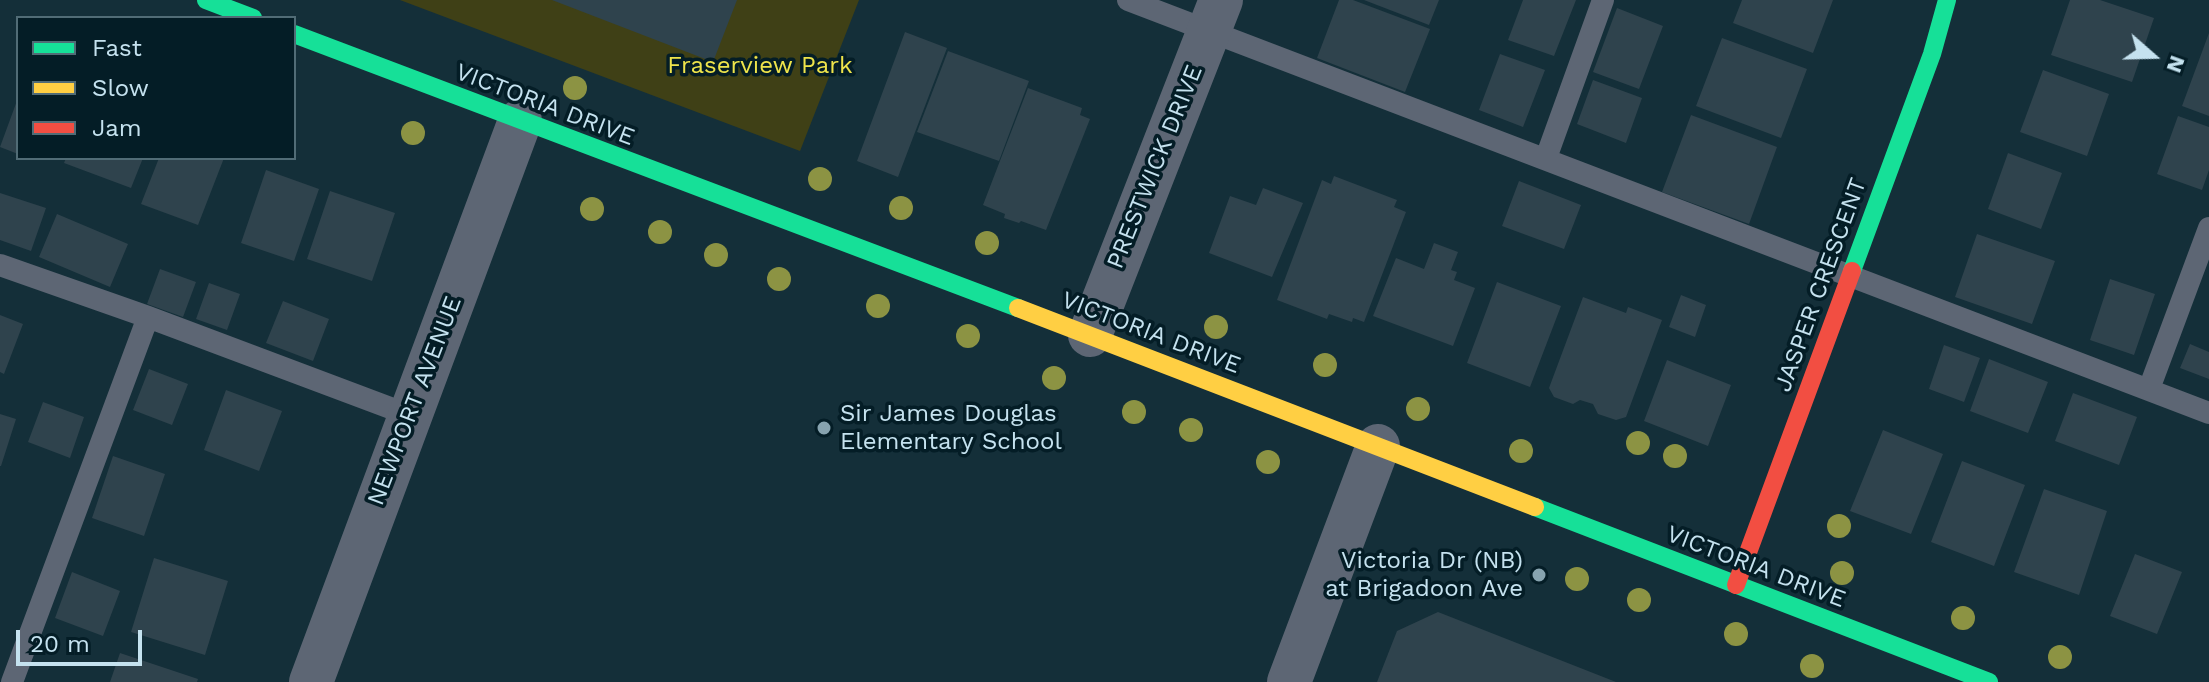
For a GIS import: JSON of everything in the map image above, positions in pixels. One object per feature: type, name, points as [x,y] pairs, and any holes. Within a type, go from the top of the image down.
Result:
[{"type":"street","points":[[206,0],[248,16]]},
{"type":"street","name":"JASPER CRESCENT","points":[[1736,585],[1932,54],[1947,0]]},
{"type":"street","name":"PRESTWICK DRIVE","points":[[1090,335],[1215,15]]},
{"type":"street","name":"VICTORIA DRIVE","points":[[296,35],[1090,335],[1989,682]]},
{"type":"street","name":"NEWPORT AVENUE","points":[[311,682],[520,121]]},
{"type":"street","points":[[1289,682],[1378,446]]},
{"type":"lane","points":[[1128,0],[1215,15],[1546,158],[2209,413]]},
{"type":"lane","points":[[1546,158],[1603,0]]},
{"type":"lane","points":[[2149,389],[2209,228]]},
{"type":"lane","points":[[0,265],[409,415]]},
{"type":"lane","points":[[12,682],[148,317]]},
{"type":"green space","name":"Fraserview Park","points":[[400,0],[859,0],[800,151]]},
{"type":"building","points":[[552,0],[737,0],[713,62]]},
{"type":"building","points":[[1339,0],[1353,0],[1430,29],[1405,92],[1317,58]]},
{"type":"building","points":[[1364,0],[1439,0],[1429,25]]},
{"type":"building","points":[[1523,0],[1576,0],[1554,56],[1508,40]]},
{"type":"building","points":[[1742,0],[1833,0],[1813,53],[1733,23]]},
{"type":"building","points":[[2070,0],[2100,0],[2154,18],[2132,82],[2051,55]]},
{"type":"building","points":[[1617,8],[1663,26],[1639,89],[1593,72]]},
{"type":"building","points":[[905,32],[947,48],[898,177],[857,161]]},
{"type":"building","points":[[2209,33],[2209,116],[2182,106]]},
{"type":"building","points":[[1722,38],[1807,69],[1781,138],[1696,106]]},
{"type":"building","points":[[948,51],[1029,81],[999,161],[917,132]]},
{"type":"building","points":[[1500,54],[1545,70],[1523,127],[1479,110]]},
{"type":"building","points":[[2043,70],[2109,94],[2087,156],[2020,132]]},
{"type":"building","points":[[1593,80],[1642,98],[1626,143],[1577,124]]},
{"type":"building","points":[[1028,88],[1082,108],[1080,115],[1090,119],[1046,230],[1004,218],[1005,214],[983,205]]},
{"type":"building","points":[[16,103],[16,153],[0,147]]},
{"type":"building","points":[[1691,115],[1777,147],[1749,224],[1662,192]]},
{"type":"building","points":[[2178,116],[2209,127],[2209,170],[2202,190],[2157,174]]},
{"type":"building","points":[[2008,153],[2062,173],[2041,229],[1988,209]]},
{"type":"building","points":[[65,160],[142,160],[131,188],[64,163]]},
{"type":"building","points":[[158,160],[223,160],[198,225],[141,204]]},
{"type":"building","points":[[266,170],[319,189],[294,261],[241,243]]},
{"type":"building","points":[[1334,176],[1397,200],[1394,207],[1406,212],[1364,322],[1353,318],[1352,322],[1329,314],[1327,319],[1277,300],[1322,180],[1331,184]]},
{"type":"building","points":[[1519,181],[1581,205],[1564,249],[1502,226]]},
{"type":"building","points":[[1263,188],[1303,203],[1272,277],[1209,253],[1230,196],[1256,205]]},
{"type":"building","points":[[330,191],[395,213],[372,281],[307,259]]},
{"type":"building","points":[[0,193],[46,208],[31,251],[0,240]]},
{"type":"building","points":[[57,214],[128,244],[110,287],[39,257]]},
{"type":"building","points":[[1977,234],[2055,261],[2032,324],[1955,297]]},
{"type":"building","points":[[1434,243],[1458,252],[1451,270],[1457,272],[1454,280],[1475,288],[1453,346],[1373,316],[1396,258],[1424,269]]},
{"type":"building","points":[[160,269],[196,282],[183,317],[147,304]]},
{"type":"building","points":[[2110,279],[2155,294],[2134,355],[2090,340]]},
{"type":"building","points":[[1497,282],[1561,306],[1530,387],[1467,363]]},
{"type":"building","points":[[209,283],[240,294],[227,330],[196,319]]},
{"type":"building","points":[[1681,295],[1706,305],[1695,337],[1669,327]]},
{"type":"building","points":[[1583,297],[1626,313],[1628,307],[1662,320],[1626,417],[1616,420],[1598,414],[1593,404],[1580,400],[1573,404],[1554,397],[1549,388]]},
{"type":"building","points":[[283,301],[329,319],[313,361],[266,343]]},
{"type":"building","points":[[0,315],[23,324],[4,374],[0,372]]},
{"type":"building","points":[[2190,344],[2209,352],[2209,379],[2180,368]]},
{"type":"building","points":[[1944,345],[1980,358],[1964,402],[1929,389]]},
{"type":"building","points":[[1989,359],[2048,382],[2028,433],[1970,411]]},
{"type":"building","points":[[1667,360],[1731,385],[1708,446],[1644,421]]},
{"type":"building","points":[[149,369],[188,384],[172,425],[133,410]]},
{"type":"building","points":[[226,390],[282,411],[259,471],[204,450]]},
{"type":"building","points":[[2073,393],[2137,417],[2119,465],[2055,441]]},
{"type":"building","points":[[43,402],[84,417],[70,458],[28,442]]},
{"type":"building","points":[[0,414],[16,419],[1,466],[0,466]]},
{"type":"building","points":[[1883,430],[1943,454],[1911,534],[1850,511]]},
{"type":"building","points":[[113,456],[165,474],[144,536],[92,518]]},
{"type":"building","points":[[1962,461],[2025,485],[1994,566],[1931,542]]},
{"type":"building","points":[[2044,489],[2107,511],[2079,595],[2014,572]]},
{"type":"building","points":[[2135,554],[2182,572],[2157,634],[2110,616]]},
{"type":"building","points":[[154,558],[228,581],[205,655],[131,632]]},
{"type":"building","points":[[72,572],[120,591],[103,636],[55,618]]},
{"type":"building","points":[[1438,612],[1616,682],[1377,682],[1397,631]]},
{"type":"building","points":[[120,653],[198,679],[197,682],[110,682]]},
{"type":"traffic: fast","points":[[206,0],[248,16]]},
{"type":"traffic: fast","points":[[1852,271],[1932,54],[1947,0]]},
{"type":"traffic: fast","points":[[296,35],[1018,308]]},
{"type":"traffic: fast","points":[[1535,507],[1989,682]]},
{"type":"traffic: slow","points":[[1018,308],[1535,507]]},
{"type":"traffic: jam","points":[[1736,585],[1852,271]]},
{"type":"place","name":"Sir James Douglas Elementary School","points":[[824,428]]},
{"type":"place","name":"Victoria Dr (NB) at Brigadoon Ave","points":[[1539,575]]}]
